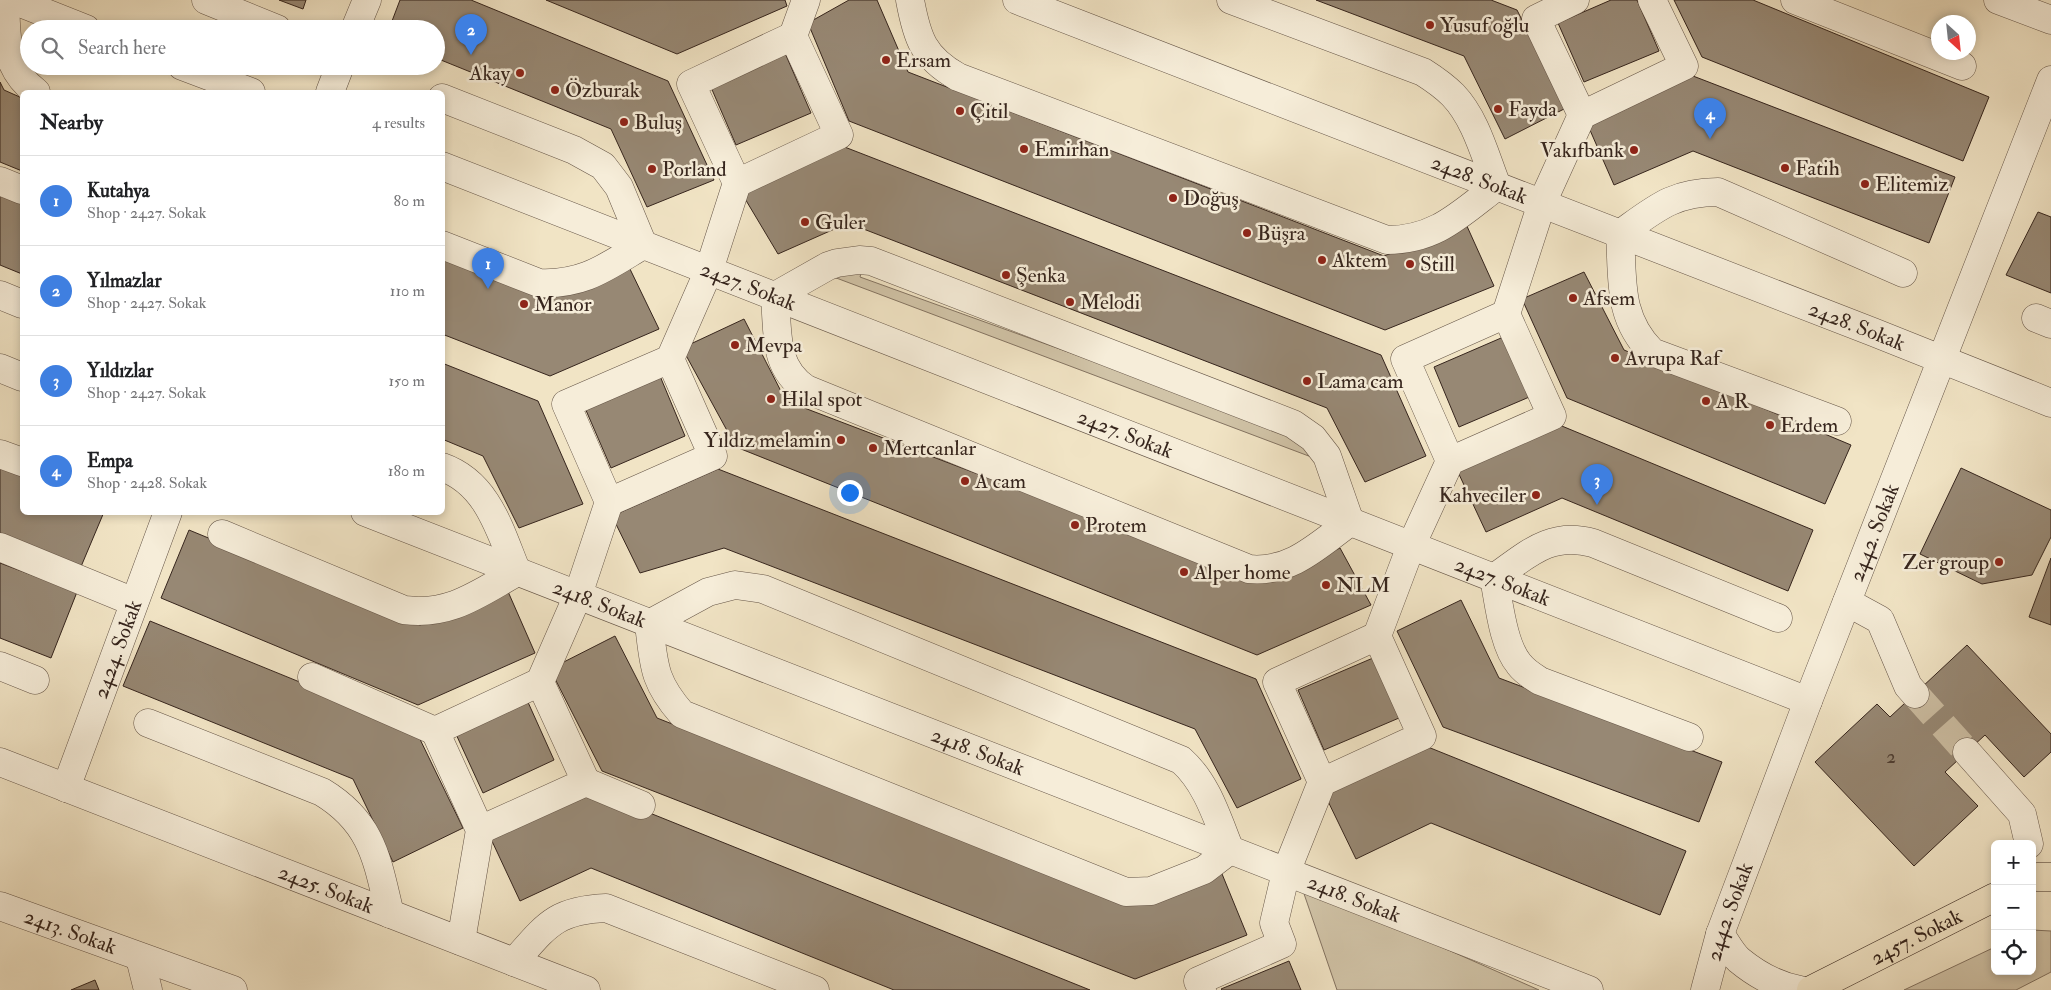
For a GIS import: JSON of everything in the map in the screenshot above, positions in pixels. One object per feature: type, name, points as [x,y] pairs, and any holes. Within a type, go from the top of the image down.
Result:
[{"type":"main road","name":"2457. Sokak","points":[[1811,990],[1991,899]]},
{"type":"street","points":[[5,0],[7,46],[11,60],[17,73],[34,90]]},
{"type":"street","points":[[13,0],[63,20]]},
{"type":"street","points":[[206,0],[255,20]]},
{"type":"street","points":[[359,20],[367,0]]},
{"type":"street","points":[[737,183],[839,136],[793,36],[806,0]]},
{"type":"street","points":[[910,0],[915,27],[921,44],[944,69],[958,77],[1387,240],[1414,238],[1439,229],[1496,186],[1468,116],[1454,96],[1439,82],[1423,72],[1231,0]]},
{"type":"street","name":"2428. Sokak","points":[[1017,0],[1542,203],[2051,403]]},
{"type":"street","points":[[1576,0],[1536,19],[1582,115]]},
{"type":"street","points":[[1322,782],[1277,682],[1377,636],[1411,546],[1450,460],[1552,416],[1506,314],[1542,203],[1582,115],[1684,66],[1652,0]]},
{"type":"street","points":[[1795,0],[1962,66]]},
{"type":"street","points":[[1998,0],[2051,20]]},
{"type":"street","points":[[435,731],[540,682],[578,595],[609,502],[566,404],[670,359],[709,270],[737,183],[692,84],[793,36]]},
{"type":"street","points":[[206,75],[246,90]]},
{"type":"street","points":[[331,90],[337,75]]},
{"type":"street","name":"2442. Sokak","points":[[1705,990],[1720,934],[1808,701],[2051,80]]},
{"type":"street","points":[[445,99],[574,150],[603,166],[619,187],[643,245],[586,277],[554,284],[539,283],[445,246]]},
{"type":"street","name":"2427. Sokak","points":[[445,167],[1808,701]]},
{"type":"street","points":[[0,181],[20,189]]},
{"type":"street","points":[[1837,421],[1652,352],[1639,337],[1628,318],[1624,303],[1620,234],[1673,199],[1694,193],[1718,192],[1904,273]]},
{"type":"street","points":[[871,261],[1293,424],[1313,438],[1327,456],[1350,522],[1291,563],[1276,568],[1249,569],[806,389],[790,376],[780,356],[775,296],[837,262],[871,261]]},
{"type":"street","points":[[0,295],[20,303]]},
{"type":"street","points":[[1450,460],[1405,359],[1506,314]]},
{"type":"street","points":[[609,502],[713,456],[670,359]]},
{"type":"street","points":[[0,368],[20,376]]},
{"type":"street","points":[[0,454],[20,461]]},
{"type":"street","points":[[222,534],[404,610],[431,612],[448,608],[465,601],[517,572],[485,499],[463,477],[445,468]]},
{"type":"street","name":"2424. Sokak","points":[[66,788],[167,515]]},
{"type":"street","name":"2418. Sokak","points":[[373,515],[1589,990]]},
{"type":"street","points":[[1690,737],[1540,681],[1528,674],[1518,664],[1508,644],[1494,578],[1537,547],[1552,542],[1581,540],[1778,618]]},
{"type":"street","points":[[0,547],[134,602]]},
{"type":"street","points":[[735,585],[763,589],[1181,760],[1191,768],[1204,788],[1230,850],[1204,870],[1151,891],[1126,892],[1114,889],[682,714],[663,689],[655,671],[649,624],[721,587],[735,585]]},
{"type":"street","points":[[1847,602],[1880,620],[1908,686],[1915,694]]},
{"type":"street","points":[[1202,990],[1198,981],[1282,944],[1274,923],[1286,872],[1322,782],[1422,736],[1377,636]]},
{"type":"street","points":[[0,666],[35,680]]},
{"type":"street","points":[[312,677],[435,731],[480,830],[461,941]]},
{"type":"street","points":[[540,682],[586,782],[641,805]]},
{"type":"street","points":[[148,723],[322,792],[336,800],[354,817],[369,839],[376,857],[390,914]]},
{"type":"street","points":[[1967,752],[2022,814],[2028,840]]},
{"type":"street","name":"2425. Sokak","points":[[0,762],[586,990]]},
{"type":"street","points":[[480,830],[586,782]]},
{"type":"street","name":"2413. Sokak","points":[[0,906],[233,990]]},
{"type":"street","points":[[514,962],[546,925],[575,911],[606,908],[815,990]]},
{"type":"street","points":[[1720,934],[1738,959],[1786,988],[1800,990]]},
{"type":"street","points":[[140,958],[148,990]]},
{"type":"shaded area","points":[[864,263],[860,277],[1301,436],[1314,458],[831,276]]},
{"type":"shaded area","points":[[1301,885],[1539,990],[1337,990]]},
{"type":"shaded area","points":[[2036,930],[2051,931],[2051,972],[2016,990],[1904,990],[1991,949],[1991,975],[2036,975]]},
{"type":"building","points":[[279,0],[306,0],[303,9]]},
{"type":"building","points":[[400,0],[471,0],[668,81],[714,180],[647,207],[611,129],[445,62],[445,20],[392,20]]},
{"type":"building","points":[[546,0],[785,0],[787,6],[677,54]]},
{"type":"building","points":[[849,0],[877,0],[908,72],[1384,256],[1466,224],[1494,286],[1385,330],[849,121],[808,23]]},
{"type":"building","points":[[1316,0],[1491,0],[1517,10],[1566,108],[1505,139],[1464,56]]},
{"type":"building","points":[[1611,0],[1637,0],[1659,51],[1584,82],[1558,23]]},
{"type":"building","points":[[1674,0],[1753,0],[1989,97],[1963,161],[1702,57]]},
{"type":"building","points":[[785,53],[811,113],[736,145],[710,85]]},
{"type":"building","points":[[1693,76],[1955,177],[1929,243],[1693,151],[1614,185],[1586,121]]},
{"type":"building","points":[[0,82],[4,90],[20,97],[20,170],[0,162]]},
{"type":"building","points":[[842,146],[1381,355],[1426,456],[1365,482],[1327,408],[848,223],[778,254],[741,192]]},
{"type":"building","points":[[0,190],[20,198],[20,273],[0,265]]},
{"type":"building","points":[[2038,212],[2051,217],[2051,293],[2006,275]]},
{"type":"building","points":[[445,260],[547,299],[629,267],[659,329],[550,376],[445,335]]},
{"type":"building","points":[[1584,272],[1624,350],[1851,445],[1825,504],[1567,398],[1522,299]]},
{"type":"building","points":[[744,319],[786,401],[1264,583],[1340,548],[1371,605],[1257,655],[736,447],[682,348]]},
{"type":"building","points":[[1508,335],[1534,395],[1459,427],[1434,367]]},
{"type":"building","points":[[445,364],[538,401],[583,504],[519,528],[483,456],[445,440]]},
{"type":"building","points":[[660,376],[685,436],[611,468],[585,408]]},
{"type":"building","points":[[1557,424],[1813,530],[1788,591],[1562,498],[1486,532],[1457,470]]},
{"type":"building","points":[[0,464],[20,473],[20,515],[103,515],[80,569],[0,536]]},
{"type":"building","points":[[1961,468],[2051,510],[2051,537],[2032,575],[1982,584],[1920,554]]},
{"type":"building","points":[[718,469],[1256,679],[1301,779],[1237,808],[1195,729],[724,548],[640,573],[612,516]]},
{"type":"building","points":[[189,530],[420,625],[506,587],[535,653],[418,705],[161,598]]},
{"type":"building","points":[[2051,558],[2051,625],[2029,617]]},
{"type":"building","points":[[0,563],[77,592],[51,658],[0,638]]},
{"type":"building","points":[[1461,600],[1499,678],[1722,762],[1699,822],[1443,727],[1397,631]]},
{"type":"building","points":[[150,621],[415,729],[463,828],[393,862],[353,779],[123,686]]},
{"type":"building","points":[[615,636],[657,718],[1132,905],[1220,869],[1247,935],[1135,979],[602,771],[550,669]]},
{"type":"building","points":[[1967,645],[2051,734],[2051,752],[2024,777],[1985,735],[1945,772],[1978,806],[1914,866],[1815,762],[1877,704],[1890,717]]},
{"type":"building","points":[[1373,658],[1399,718],[1324,750],[1298,690]]},
{"type":"building","points":[[527,700],[554,760],[483,793],[455,732]]},
{"type":"building","points":[[1423,745],[1686,851],[1660,915],[1431,823],[1356,859],[1324,793]]},
{"type":"building","points":[[595,791],[1090,990],[894,990],[591,868],[520,901],[491,839]]},
{"type":"building","points":[[1289,961],[1301,990],[1221,989]]},
{"type":"building","points":[[95,980],[99,990],[71,990]]},
{"type":"tunnel","points":[[1915,694],[1967,752]]},
{"type":"place","name":"Yusuf oğlu","points":[[1430,25]]},
{"type":"place","name":"Yılmazlar","points":[[471,55]]},
{"type":"place","name":"Ersam","points":[[886,60]]},
{"type":"place","name":"Akay","points":[[520,73]]},
{"type":"place","name":"Özburak","points":[[555,90]]},
{"type":"place","name":"Fayda","points":[[1498,109]]},
{"type":"place","name":"Çitil","points":[[960,111]]},
{"type":"place","name":"Buluş","points":[[624,122]]},
{"type":"place","name":"Empa","points":[[1710,139]]},
{"type":"place","name":"Emirhan","points":[[1024,149]]},
{"type":"place","name":"Vakıfbank","points":[[1634,150]]},
{"type":"place","name":"Fatih","points":[[1785,168]]},
{"type":"place","name":"Porland","points":[[652,169]]},
{"type":"place","name":"Elitemiz","points":[[1865,184]]},
{"type":"place","name":"Doğuş","points":[[1173,198]]},
{"type":"place","name":"Guler","points":[[805,222]]},
{"type":"place","name":"Büşra","points":[[1247,233]]},
{"type":"place","name":"Aktem","points":[[1322,260]]},
{"type":"place","name":"Still","points":[[1410,264]]},
{"type":"place","name":"Şenka","points":[[1006,275]]},
{"type":"place","name":"Kutahya","points":[[488,289]]},
{"type":"place","name":"Afsem","points":[[1573,298]]},
{"type":"place","name":"Melodi","points":[[1070,302]]},
{"type":"place","name":"Manor","points":[[524,304]]},
{"type":"place","name":"Mevpa","points":[[735,345]]},
{"type":"place","name":"Avrupa Raf","points":[[1615,358]]},
{"type":"place","name":"Lama cam","points":[[1307,381]]},
{"type":"place","name":"Hilal spot","points":[[771,399]]},
{"type":"place","name":"A R","points":[[1706,401]]},
{"type":"place","name":"Erdem","points":[[1770,425]]},
{"type":"place","name":"Yıldız melamin","points":[[841,440]]},
{"type":"place","name":"Mertcanlar","points":[[873,448]]},
{"type":"place","name":"A cam","points":[[965,481]]},
{"type":"place","name":"Kahveciler","points":[[1536,495]]},
{"type":"place","name":"Yıldızlar","points":[[1597,505]]},
{"type":"place","name":"Protem","points":[[1075,525]]},
{"type":"place","name":"Zer group","points":[[1999,562]]},
{"type":"place","name":"Alper home","points":[[1184,572]]},
{"type":"place","name":"NLM","points":[[1326,585]]}]
